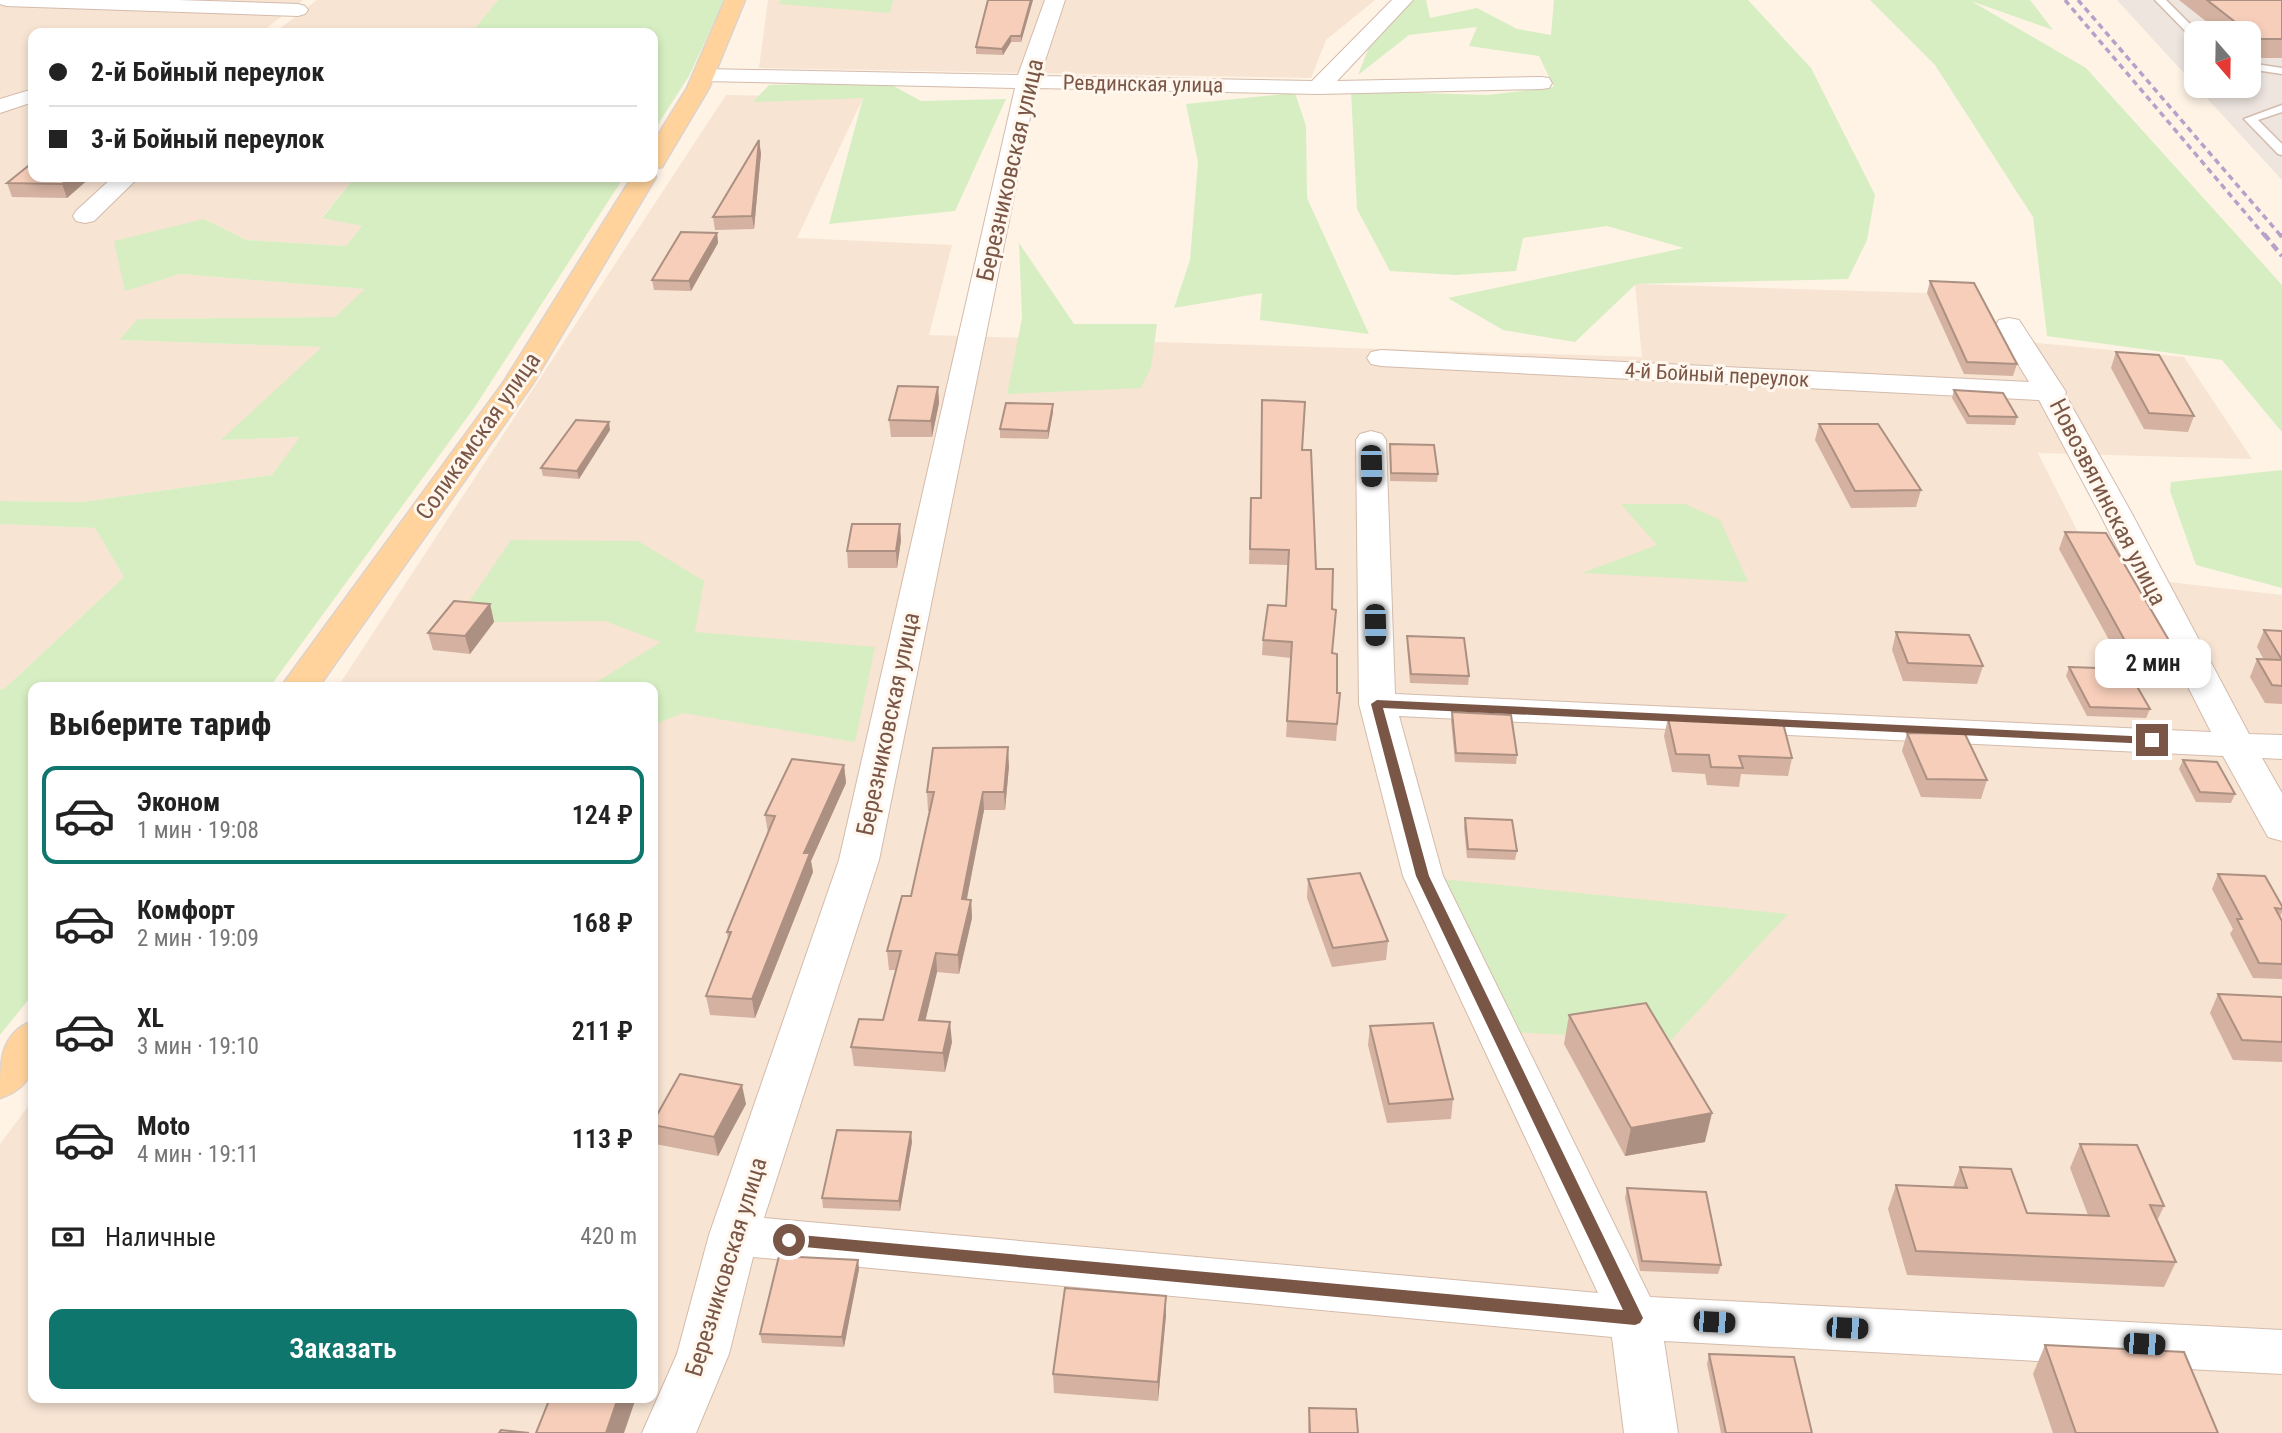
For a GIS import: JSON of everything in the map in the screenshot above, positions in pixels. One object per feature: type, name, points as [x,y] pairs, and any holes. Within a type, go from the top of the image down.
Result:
[{"type":"main road","points":[[658,153],[704,75],[735,0]]},
{"type":"main road","name":"Соликамская улица","points":[[303,682],[517,385],[641,182]]},
{"type":"main road","points":[[0,1080],[28,1044]]},
{"type":"street","points":[[6,0],[304,5]]},
{"type":"street","name":"Березниковская улица","points":[[669,1433],[703,1354],[734,1236],[859,860],[1027,81],[1055,0]]},
{"type":"street","points":[[1318,88],[1403,0]]},
{"type":"street","points":[[277,26],[304,5]]},
{"type":"street","name":"Ревдинская улица","points":[[704,75],[1318,88],[1541,83]]},
{"type":"street","points":[[0,106],[28,97]]},
{"type":"street","points":[[85,216],[122,182]]},
{"type":"street","name":"Новозвягинская улица","points":[[2010,326],[2052,392],[2234,744],[2282,828]]},
{"type":"street","name":"4-й Бойный переулок","points":[[1381,358],[2052,392]]},
{"type":"street","points":[[1371,440],[1377,704],[1423,876],[1635,1318],[1651,1433]]},
{"type":"street","points":[[1377,704],[2282,747]]},
{"type":"street","points":[[734,1236],[1635,1318],[2282,1352]]},
{"type":"lane","points":[[2160,0],[2184,24]]},
{"type":"lane","points":[[2261,68],[2282,71]]},
{"type":"lane","points":[[2282,108],[2250,119],[2282,151]]},
{"type":"shaded area","points":[[0,0],[303,0],[267,28],[28,28],[28,94],[0,102]]},
{"type":"shaded area","points":[[317,0],[498,0],[475,28],[281,28]]},
{"type":"shaded area","points":[[768,0],[1375,0],[1326,40],[1311,78],[759,68]]},
{"type":"shaded area","points":[[2117,0],[2282,0],[2282,180],[2207,98],[2261,98],[2261,21],[2184,21],[2184,73]]},
{"type":"shaded area","points":[[726,95],[863,98],[797,238],[952,245],[929,335],[1642,357],[1635,284],[1927,293],[1975,337],[2184,357],[2252,459],[2038,453],[2099,574],[2282,595],[2282,1433],[0,1433],[0,1144],[28,1107],[28,1403],[658,1403],[658,682],[341,682]]},
{"type":"shaded area","points":[[28,101],[28,182],[351,182],[322,217],[362,226],[346,246],[246,240],[204,219],[125,290],[180,274],[366,289],[335,317],[139,319],[120,340],[323,347],[223,440],[301,437],[272,475],[82,502],[0,501],[0,110]]},
{"type":"shaded area","points":[[0,524],[95,528],[124,577],[4,689],[0,689]]},
{"type":"green space","points":[[498,0],[724,0],[689,76],[658,124],[658,28],[475,28]]},
{"type":"green space","points":[[781,0],[893,0],[890,13],[779,4]]},
{"type":"green space","points":[[1408,0],[1426,0],[1430,18],[1477,8],[1517,29],[1551,35],[1554,0],[1748,0],[1811,68],[1875,195],[1867,240],[1848,279],[1636,284],[1575,342],[1503,330],[1448,298],[1684,248],[1607,226],[1523,238],[1516,271],[1456,275],[1390,271],[1357,209],[1351,91],[1488,95],[1554,87],[1539,56],[1469,46],[1477,27],[1409,35],[1358,75],[1375,32]]},
{"type":"green space","points":[[1870,0],[2030,0],[2053,30],[1971,1],[2086,68],[2282,285],[2282,432],[2222,360],[2047,336],[2033,217],[1935,65]]},
{"type":"green space","points":[[886,82],[921,101],[1006,99],[955,211],[829,224],[863,98],[753,102],[769,85]]},
{"type":"green space","points":[[1295,93],[1306,126],[1307,198],[1369,334],[1260,320],[1262,293],[1174,308],[1190,260],[1198,162],[1186,104]]},
{"type":"green space","points":[[351,182],[621,182],[474,408],[273,682],[28,682],[28,1000],[0,1035],[0,689],[4,689],[124,577],[95,528],[0,524],[0,501],[82,502],[272,475],[300,437],[221,440],[322,347],[119,340],[138,319],[335,317],[365,289],[180,274],[125,291],[114,241],[204,219],[246,240],[346,246],[362,226],[322,218]]},
{"type":"green space","points":[[1019,243],[1074,324],[1157,324],[1151,367],[1141,388],[1007,394],[1022,318]]},
{"type":"green space","points":[[2282,470],[2282,588],[2196,565],[2170,491],[2171,482]]},
{"type":"green space","points":[[1621,504],[1685,504],[1720,520],[1748,582],[1582,573],[1657,545]]},
{"type":"green space","points":[[511,540],[638,541],[704,581],[695,632],[875,647],[855,742],[683,713],[658,723],[658,682],[597,682],[661,642],[605,621],[494,622],[458,618]]},
{"type":"green space","points":[[1431,878],[1788,914],[1671,1040],[1510,1032]]},
{"type":"building","points":[[988,0],[1031,0],[1021,36],[1011,36],[1002,49],[976,47]]},
{"type":"building","points":[[2207,0],[2282,0],[2282,39],[2261,39],[2261,21],[2234,21]]},
{"type":"building","points":[[759,140],[752,216],[713,217]]},
{"type":"building","points":[[28,166],[28,182],[64,182],[62,184],[7,183]]},
{"type":"building","points":[[681,232],[717,233],[689,281],[652,280]]},
{"type":"building","points":[[1930,281],[1974,283],[2017,364],[1967,362]]},
{"type":"building","points":[[2116,352],[2159,355],[2194,416],[2149,413]]},
{"type":"building","points":[[898,386],[938,387],[931,421],[889,420]]},
{"type":"building","points":[[1954,390],[2003,393],[2017,417],[1969,416]]},
{"type":"building","points":[[1262,400],[1305,402],[1302,450],[1311,450],[1316,569],[1333,569],[1332,609],[1336,610],[1332,653],[1337,654],[1337,693],[1340,693],[1337,724],[1287,721],[1292,642],[1263,640],[1268,605],[1286,606],[1289,550],[1250,549],[1251,498],[1261,498]]},
{"type":"building","points":[[1006,403],[1053,404],[1048,431],[1000,429]]},
{"type":"building","points":[[576,420],[609,422],[577,471],[541,468]]},
{"type":"building","points":[[1819,424],[1878,424],[1921,490],[1855,491]]},
{"type":"building","points":[[1390,444],[1434,445],[1438,474],[1391,473]]},
{"type":"building","points":[[852,524],[900,524],[896,551],[847,551]]},
{"type":"building","points":[[2065,532],[2106,533],[2181,661],[2135,659]]},
{"type":"building","points":[[454,601],[490,604],[465,636],[428,633]]},
{"type":"building","points":[[2264,630],[2282,631],[2282,660]]},
{"type":"building","points":[[1896,632],[1969,635],[1983,666],[1908,663]]},
{"type":"building","points":[[1407,636],[1464,638],[1469,676],[1411,674]]},
{"type":"building","points":[[2257,659],[2282,660],[2282,686],[2272,685]]},
{"type":"building","points":[[2069,667],[2127,669],[2150,709],[2090,707]]},
{"type":"building","points":[[1452,712],[1511,715],[1517,755],[1456,753]]},
{"type":"building","points":[[1668,718],[1783,723],[1792,758],[1739,756],[1743,768],[1711,767],[1709,755],[1676,754]]},
{"type":"building","points":[[1907,733],[1965,734],[1987,780],[1927,779]]},
{"type":"building","points":[[1008,747],[1004,792],[983,792],[962,899],[971,900],[958,955],[936,953],[919,1020],[950,1022],[943,1053],[851,1047],[859,1019],[883,1020],[901,951],[887,951],[902,896],[911,896],[934,792],[927,792],[933,748]]},
{"type":"building","points":[[792,759],[844,765],[804,853],[810,853],[752,999],[706,996],[731,932],[727,932],[775,816],[765,815]]},
{"type":"building","points":[[2183,760],[2217,762],[2235,794],[2200,792]]},
{"type":"building","points":[[1465,818],[1512,820],[1517,851],[1468,849]]},
{"type":"building","points":[[1360,873],[1388,941],[1333,948],[1308,879]]},
{"type":"building","points":[[2218,874],[2265,876],[2282,906],[2282,909],[2275,908],[2282,921],[2282,964],[2259,963],[2237,919],[2242,919]]},
{"type":"building","points":[[2218,994],[2282,997],[2282,1042],[2242,1040]]},
{"type":"building","points":[[1646,1003],[1712,1113],[1631,1128],[1569,1015]]},
{"type":"building","points":[[1433,1023],[1453,1099],[1389,1104],[1370,1026]]},
{"type":"building","points":[[680,1074],[742,1085],[714,1137],[658,1126],[658,1113]]},
{"type":"building","points":[[837,1130],[911,1132],[899,1201],[822,1198]]},
{"type":"building","points":[[2080,1144],[2137,1145],[2164,1206],[2150,1205],[2176,1262],[1916,1251],[1896,1185],[1967,1188],[1960,1167],[2011,1169],[2027,1213],[2109,1216]]},
{"type":"building","points":[[1627,1188],[1706,1192],[1721,1265],[1642,1261]]},
{"type":"building","points":[[779,1256],[858,1260],[842,1337],[760,1334]]},
{"type":"building","points":[[1065,1288],[1166,1296],[1158,1382],[1053,1374]]},
{"type":"building","points":[[2045,1345],[2184,1352],[2218,1433],[2076,1433]]},
{"type":"building","points":[[1709,1354],[1794,1357],[1812,1433],[1726,1433]]},
{"type":"building","points":[[548,1403],[616,1403],[606,1433],[536,1433]]},
{"type":"building","points":[[1309,1408],[1356,1409],[1358,1433],[1310,1433]]},
{"type":"building","points":[[501,1430],[529,1433],[499,1433]]},
{"type":"railway","points":[[2065,0],[2265,236]]},
{"type":"railway","points":[[2078,0],[2281,236]]},
{"type":"railway","points":[[2264,234],[2282,256]]},
{"type":"route","points":[[789,1240],[1635,1318],[1423,876],[1377,704],[2152,740]]}]
